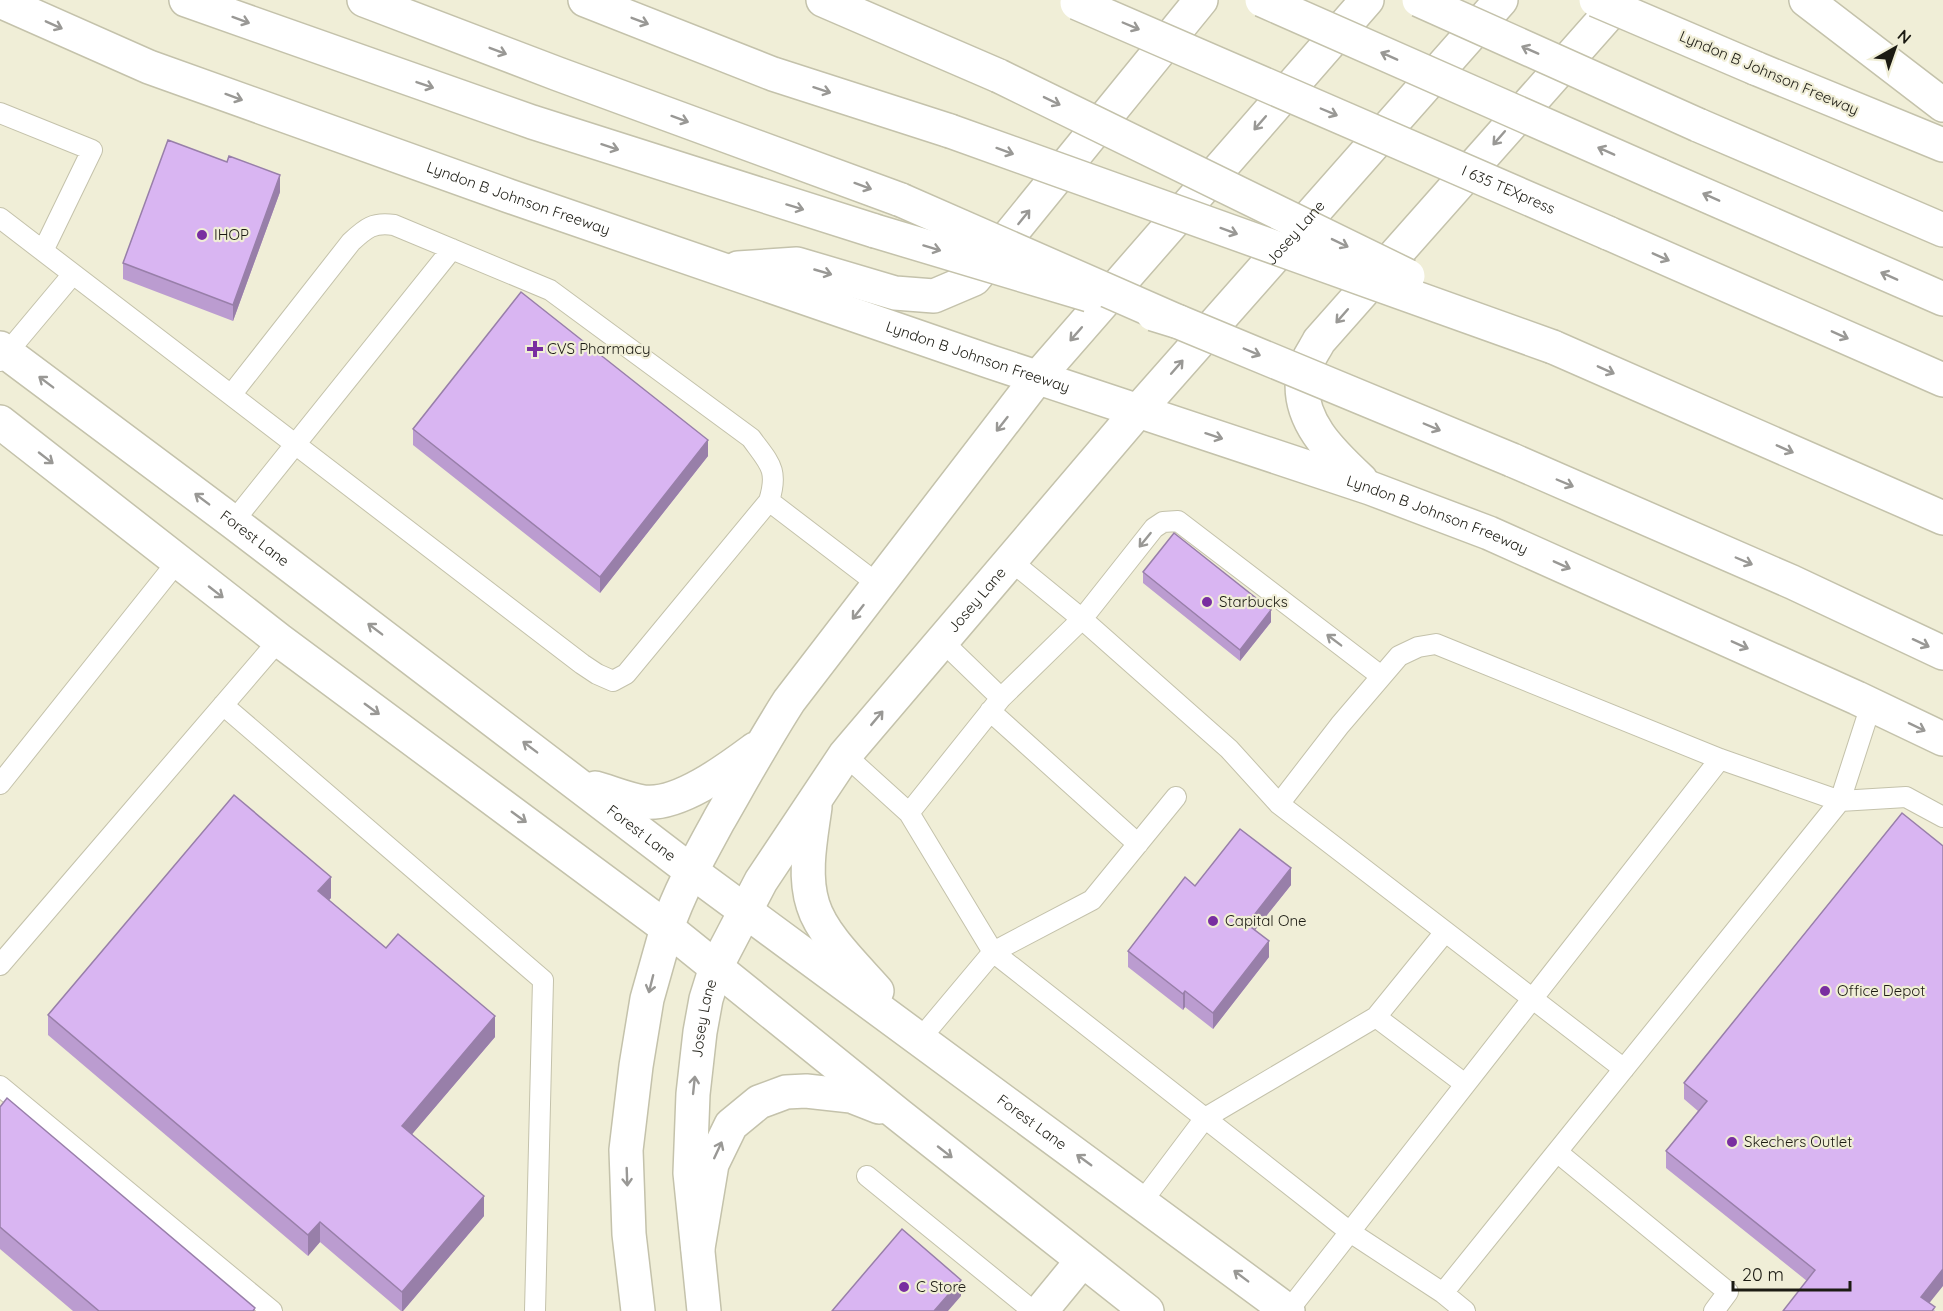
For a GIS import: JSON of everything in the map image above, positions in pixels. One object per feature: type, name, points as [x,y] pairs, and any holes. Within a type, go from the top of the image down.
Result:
[{"type":"main road","points":[[186,0],[532,122],[876,231],[1179,322]]},
{"type":"main road","points":[[364,0],[901,200],[1179,322],[1512,460],[1792,582],[1943,653]]},
{"type":"main road","points":[[585,0],[773,74],[950,132],[1553,347]]},
{"type":"main road","points":[[824,0],[999,76],[1553,347],[1943,518]]},
{"type":"main road","name":"I 635 TEXpress","points":[[1071,0],[1943,380]]},
{"type":"main road","points":[[724,269],[797,264],[895,293],[934,296],[974,279],[1201,0]]},
{"type":"main road","points":[[1262,0],[1943,299]]},
{"type":"main road","points":[[638,1311],[629,1234],[626,1150],[647,999],[676,903],[691,871],[761,744],[789,701],[1038,378],[1367,0]]},
{"type":"main road","points":[[1419,0],[1698,125],[1943,230]]},
{"type":"main road","name":"Josey Lane","points":[[704,1311],[690,1173],[693,1094],[706,999],[716,967],[761,881],[845,755],[1138,411],[1502,0]]},
{"type":"main road","name":"Lyndon B Johnson Freeway","points":[[1596,0],[1943,145]]},
{"type":"main road","points":[[1370,488],[1333,454],[1311,424],[1303,399],[1303,374],[1319,342],[1621,0]]},
{"type":"main road","points":[[1806,0],[1943,105]]},
{"type":"main road","name":"Lyndon B Johnson Freeway","points":[[0,2],[149,67],[509,196],[1038,378],[1370,488],[1489,533],[1943,739]]},
{"type":"main road","name":"Forest Lane","points":[[2,354],[233,522],[691,871],[1288,1311]]},
{"type":"main road","points":[[0,422],[279,640],[667,928],[1146,1311]]},
{"type":"main road","points":[[577,782],[644,802],[661,801],[694,789],[723,773],[761,744]]},
{"type":"main road","points":[[817,798],[809,875],[813,905],[833,939],[920,1039]]},
{"type":"main road","points":[[698,1248],[712,1164],[731,1125],[759,1102],[786,1092],[806,1091],[851,1096],[899,1115]]},
{"type":"main road","points":[[1041,1311],[1082,1261]]},
{"type":"lane","points":[[0,113],[92,150],[43,251]]},
{"type":"lane","points":[[0,218],[582,664],[613,681],[626,674],[769,501],[774,486],[772,467],[751,438],[550,290],[394,225],[380,223],[365,229],[351,242],[231,395]]},
{"type":"lane","points":[[233,522],[452,249]]},
{"type":"lane","points":[[2,354],[73,274]]},
{"type":"lane","points":[[769,501],[879,585]]},
{"type":"lane","points":[[909,813],[995,705],[1082,619],[1154,528],[1163,522],[1178,521],[1381,676]]},
{"type":"lane","points":[[1011,561],[1082,619],[1229,749],[1279,804],[1624,1069]]},
{"type":"lane","points":[[0,784],[177,562]]},
{"type":"lane","points":[[0,965],[279,640]]},
{"type":"lane","points":[[942,641],[995,705],[1138,844]]},
{"type":"lane","points":[[1279,804],[1399,656],[1418,647],[1436,644],[1720,759],[1840,801],[1906,797],[1943,817]]},
{"type":"lane","points":[[223,705],[543,980],[535,1311]]},
{"type":"lane","points":[[1443,1293],[1840,801],[1871,705]]},
{"type":"lane","points":[[845,755],[909,813],[993,952],[1350,1232],[1443,1293],[1465,1311]]},
{"type":"lane","points":[[1288,1311],[1720,759]]},
{"type":"lane","points":[[920,1039],[993,952],[1092,900],[1176,797]]},
{"type":"lane","points":[[1141,1203],[1205,1118],[1376,1017],[1444,932]]},
{"type":"lane","points":[[1376,1017],[1466,1084]]},
{"type":"lane","points":[[0,1086],[272,1311]]},
{"type":"lane","points":[[1557,1152],[1728,1292],[1714,1311]]},
{"type":"lane","points":[[867,1176],[1033,1311]]},
{"type":"building","name":"IHOP","points":[[168,140],[227,162],[229,156],[280,175],[233,305],[123,263]]},
{"type":"building","name":"CVS Pharmacy","points":[[521,292],[708,440],[600,577],[413,429]]},
{"type":"building","name":"Starbucks","points":[[1174,533],[1271,610],[1240,650],[1143,572]]},
{"type":"building","points":[[234,795],[331,877],[318,891],[386,948],[398,934],[495,1016],[402,1126],[484,1196],[402,1292],[320,1222],[308,1235],[48,1015]]},
{"type":"building","points":[[1902,813],[1943,846],[1943,1269],[1921,1297],[1935,1307],[1932,1311],[1783,1311],[1815,1270],[1666,1151],[1707,1101],[1684,1083]]},
{"type":"building","name":"Capital One","points":[[1240,829],[1291,868],[1247,924],[1269,941],[1213,1013],[1185,991],[1183,994],[1128,951],[1185,877],[1195,886]]},
{"type":"building","points":[[7,1098],[255,1308],[253,1311],[99,1311],[0,1227],[0,1107]]},
{"type":"building","points":[[902,1229],[961,1280],[934,1311],[832,1311]]},
{"type":"place","name":"IHOP","points":[[202,235]]},
{"type":"place","name":"CVS Pharmacy","points":[[535,349]]},
{"type":"place","name":"Starbucks","points":[[1207,602]]},
{"type":"place","name":"Capital One","points":[[1213,921]]},
{"type":"place","name":"Office Depot","points":[[1825,991]]},
{"type":"place","name":"Skechers Outlet","points":[[1732,1142]]},
{"type":"place","name":"C Store","points":[[904,1287]]}]
